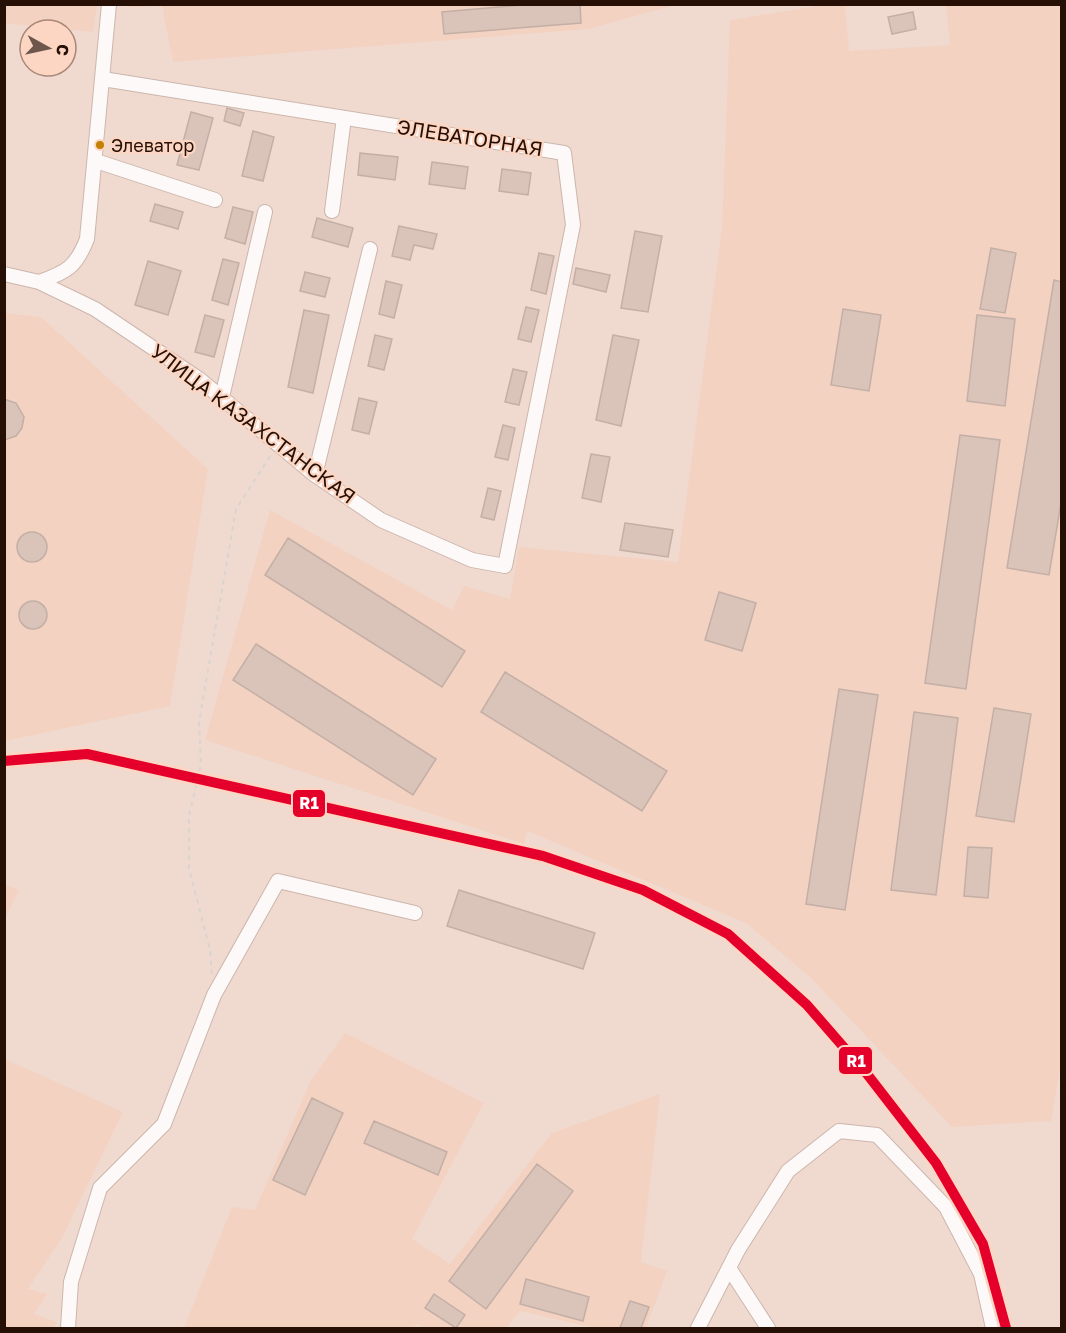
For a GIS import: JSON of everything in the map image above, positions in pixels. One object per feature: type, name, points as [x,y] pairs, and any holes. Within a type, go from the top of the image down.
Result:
[{"type":"street","points":[[39,282],[65,273],[80,258],[87,239],[109,4]]},
{"type":"street","name":"ЭЛЕВАТОРНАЯ","points":[[103,79],[564,153],[573,225],[505,566]]},
{"type":"street","points":[[332,211],[344,118]]},
{"type":"street","points":[[96,161],[215,200]]},
{"type":"street","points":[[222,398],[265,212]]},
{"type":"street","points":[[315,474],[370,249]]},
{"type":"street","name":"УЛИЦА КАЗАХСТАНСКАЯ","points":[[4,274],[39,282],[95,309],[199,379],[315,474],[381,520],[472,560],[505,566]]},
{"type":"street","points":[[68,1329],[71,1282],[100,1188],[164,1124],[214,995],[278,881],[415,913]]},
{"type":"street","points":[[698,1329],[729,1268],[788,1171],[839,1131],[877,1136],[945,1207],[981,1274],[993,1329]]},
{"type":"street","points":[[729,1268],[768,1329]]},
{"type":"path","points":[[214,995],[210,950],[189,869],[189,816],[201,764],[199,722],[236,509],[278,444]]},
{"type":"shaded area","points":[[4,5],[97,5],[93,32],[78,30],[78,18],[18,18],[18,24],[5,23]]},
{"type":"shaded area","points":[[128,5],[675,5],[588,29],[173,62],[162,6],[129,7]]},
{"type":"shaded area","points":[[824,5],[845,5],[849,51],[950,45],[946,5],[1061,5],[1062,1059],[1051,1121],[952,1127],[813,980],[746,923],[527,831],[524,844],[205,740],[270,510],[452,610],[464,586],[510,599],[519,547],[678,562],[722,227],[730,20]]},
{"type":"shaded area","points":[[4,313],[41,317],[208,469],[170,706],[5,741]]},
{"type":"shaded area","points":[[4,885],[19,890],[5,919]]},
{"type":"shaded area","points":[[345,1033],[484,1103],[412,1239],[450,1264],[552,1133],[660,1094],[641,1262],[667,1271],[646,1328],[595,1328],[520,1311],[506,1328],[423,1328],[416,1324],[414,1328],[184,1328],[232,1207],[255,1210],[311,1080]]},
{"type":"shaded area","points":[[5,1059],[123,1112],[62,1238],[28,1289],[47,1294],[34,1314],[57,1322],[54,1328],[5,1328]]},
{"type":"building","points":[[532,4],[580,4],[581,23],[444,34],[442,12]]},
{"type":"building","points":[[913,12],[916,29],[892,34],[888,17]]},
{"type":"building","points":[[227,108],[244,113],[240,126],[224,121]]},
{"type":"building","points":[[191,112],[213,118],[199,170],[177,165]]},
{"type":"building","points":[[253,131],[274,137],[263,181],[242,176]]},
{"type":"building","points":[[360,153],[398,157],[395,180],[358,175]]},
{"type":"building","points":[[432,162],[468,167],[465,189],[429,184]]},
{"type":"building","points":[[502,169],[531,173],[528,195],[499,191]]},
{"type":"building","points":[[155,204],[183,212],[178,229],[150,221]]},
{"type":"building","points":[[233,207],[253,212],[245,244],[225,238]]},
{"type":"building","points":[[317,218],[353,228],[348,247],[312,237]]},
{"type":"building","points":[[399,226],[437,234],[433,249],[414,245],[410,260],[392,256]]},
{"type":"building","points":[[635,231],[662,236],[648,312],[621,308]]},
{"type":"building","points":[[991,248],[1016,253],[1005,313],[980,309]]},
{"type":"building","points":[[539,253],[554,256],[546,294],[531,290]]},
{"type":"building","points":[[223,259],[239,263],[228,305],[212,300]]},
{"type":"building","points":[[148,261],[181,271],[168,315],[135,305]]},
{"type":"building","points":[[576,268],[610,275],[606,292],[573,284]]},
{"type":"building","points":[[305,272],[330,278],[325,297],[300,291]]},
{"type":"building","points":[[1054,280],[1062,282],[1062,497],[1049,575],[1007,568]]},
{"type":"building","points":[[386,281],[402,285],[394,318],[379,314]]},
{"type":"building","points":[[526,307],[539,310],[531,342],[518,339]]},
{"type":"building","points":[[843,309],[881,315],[869,391],[831,385]]},
{"type":"building","points":[[304,310],[329,315],[313,393],[288,387]]},
{"type":"building","points":[[205,315],[224,320],[214,357],[195,352]]},
{"type":"building","points":[[977,315],[1015,319],[1005,406],[967,401]]},
{"type":"building","points":[[375,335],[392,339],[384,370],[368,366]]},
{"type":"building","points":[[613,335],[639,340],[621,426],[596,420]]},
{"type":"building","points":[[513,369],[527,372],[519,405],[505,402]]},
{"type":"building","points":[[359,398],[377,402],[369,434],[352,430]]},
{"type":"building","points":[[4,399],[16,403],[24,417],[22,428],[16,436],[4,440]]},
{"type":"building","points":[[503,425],[515,428],[508,460],[495,457]]},
{"type":"building","points":[[960,435],[1000,440],[966,689],[925,683]]},
{"type":"building","points":[[591,454],[610,457],[601,502],[582,498]]},
{"type":"building","points":[[488,488],[501,491],[494,520],[481,517]]},
{"type":"building","points":[[625,523],[673,530],[668,557],[620,550]]},
{"type":"building","points":[[32,532],[42,537],[47,547],[42,557],[32,562],[22,557],[17,547],[22,537]]},
{"type":"building","points":[[288,538],[465,651],[442,687],[265,575]]},
{"type":"building","points":[[719,592],[756,603],[742,651],[705,640]]},
{"type":"building","points":[[33,601],[43,605],[47,615],[43,625],[33,629],[23,625],[19,615],[23,605]]},
{"type":"building","points":[[256,644],[436,759],[413,795],[233,680]]},
{"type":"building","points":[[505,672],[667,771],[642,811],[481,712]]},
{"type":"building","points":[[839,689],[878,695],[845,910],[806,904]]},
{"type":"building","points":[[994,708],[1031,714],[1014,822],[976,816]]},
{"type":"building","points":[[914,712],[958,718],[936,895],[891,890]]},
{"type":"building","points":[[968,847],[992,848],[988,898],[964,896]]},
{"type":"building","points":[[459,890],[595,933],[583,969],[447,926]]},
{"type":"building","points":[[312,1098],[343,1113],[305,1195],[273,1180]]},
{"type":"building","points":[[374,1121],[447,1152],[438,1175],[364,1143]]},
{"type":"building","points":[[537,1164],[573,1191],[486,1309],[449,1281]]},
{"type":"building","points":[[526,1279],[589,1297],[583,1321],[520,1304]]},
{"type":"building","points":[[434,1294],[465,1315],[456,1328],[425,1308]]},
{"type":"building","points":[[630,1301],[649,1307],[641,1328],[620,1328]]},
{"type":"transit line","name":"R1","points":[[4,761],[87,754],[543,856],[643,890],[728,934],[807,1005],[867,1074],[936,1163],[983,1244],[1006,1328]]},
{"type":"place","name":"Элеватор","points":[[100,145]]}]
